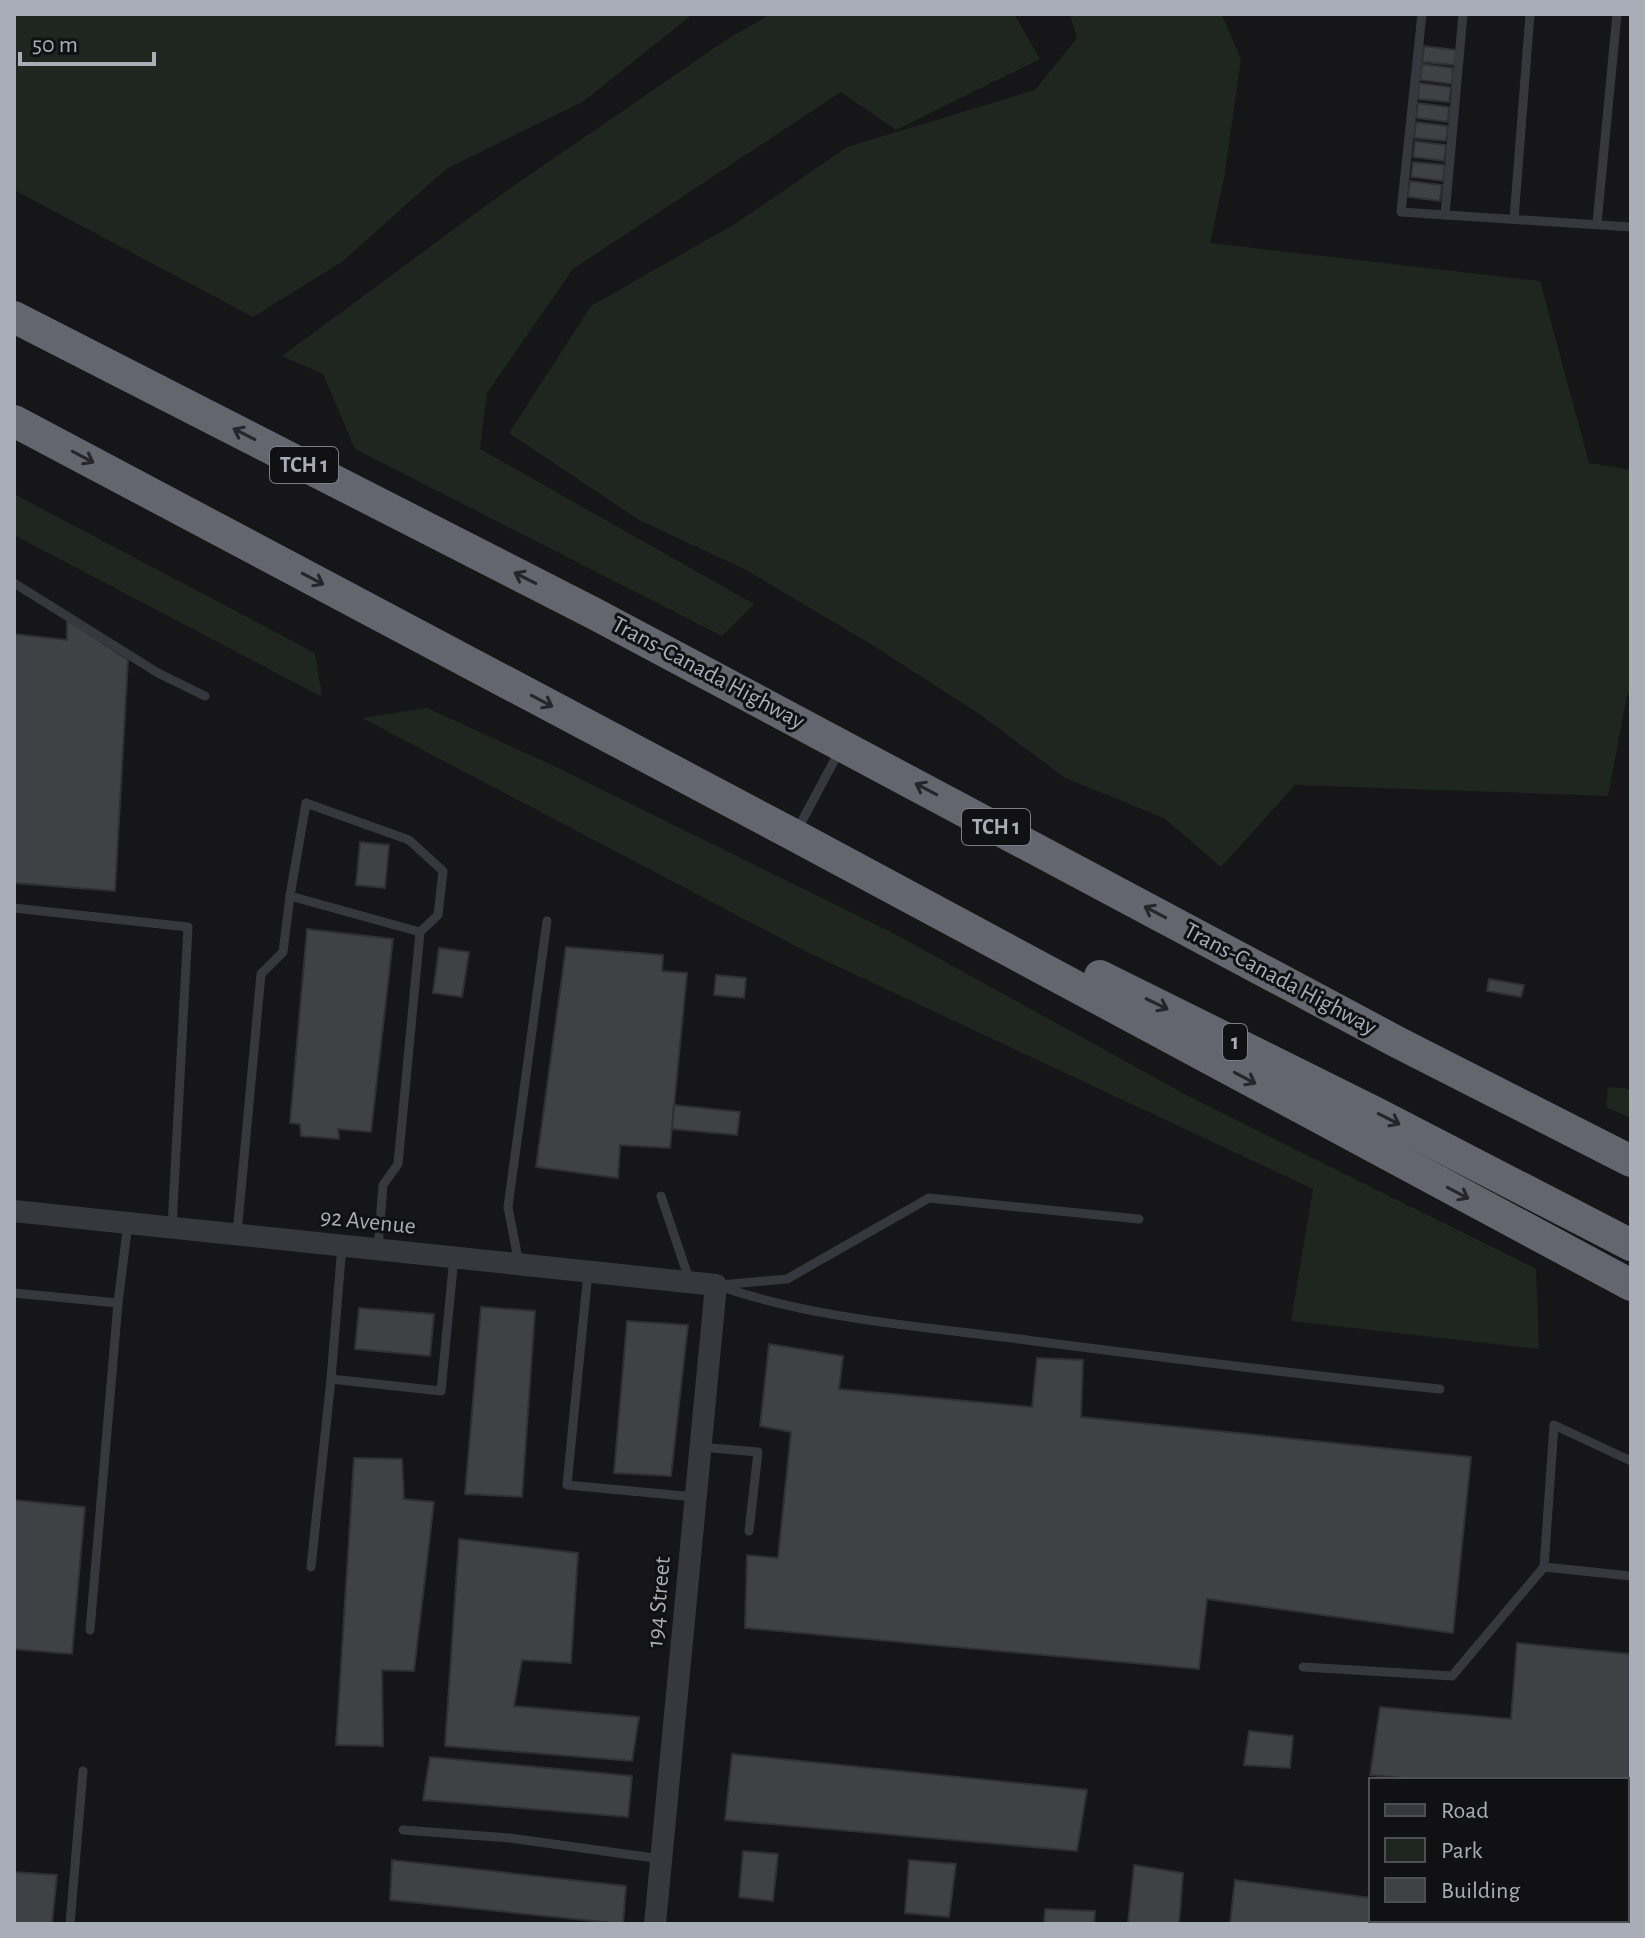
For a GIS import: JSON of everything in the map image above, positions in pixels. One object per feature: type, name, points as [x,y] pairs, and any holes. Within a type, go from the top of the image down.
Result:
[{"type":"highway","name":"Trans-Canada Highway","points":[[14,317],[595,614],[1397,1042],[1631,1161]]},
{"type":"highway","points":[[14,421],[794,835],[1631,1285]]},
{"type":"highway","name":"1","points":[[831,855],[1055,954],[1376,1113],[1631,1245]]},
{"type":"highway","name":"Trans-Canada Highway","points":[[1397,1042],[1631,1180]]},
{"type":"street","name":"92 Avenue","points":[[14,1211],[716,1285]]},
{"type":"street","name":"194 Street","points":[[655,1924],[716,1285]]},
{"type":"lane","points":[[1422,14],[1401,212],[1631,227]]},
{"type":"lane","points":[[1445,215],[1463,14]]},
{"type":"lane","points":[[1514,219],[1530,14]]},
{"type":"lane","points":[[1597,223],[1617,14]]},
{"type":"lane","points":[[14,583],[158,673],[205,696]]},
{"type":"lane","points":[[794,835],[843,744]]},
{"type":"lane","points":[[237,1234],[261,974],[283,952],[306,803],[409,840],[443,871],[438,915],[420,932],[398,1164],[383,1185],[378,1249]]},
{"type":"lane","points":[[290,896],[420,932]]},
{"type":"lane","points":[[14,908],[188,927],[172,1227]]},
{"type":"lane","points":[[519,1264],[508,1207],[547,921]]},
{"type":"lane","points":[[661,1196],[690,1282]]},
{"type":"lane","points":[[716,1285],[787,1279],[929,1198],[1139,1219]]},
{"type":"lane","points":[[90,1630],[118,1303],[128,1223]]},
{"type":"lane","points":[[311,1567],[342,1245]]},
{"type":"lane","points":[[331,1379],[441,1391],[454,1257]]},
{"type":"lane","points":[[588,1272],[567,1485],[695,1497]]},
{"type":"lane","points":[[716,1285],[763,1301],[845,1317],[1286,1373],[1440,1389]]},
{"type":"lane","points":[[14,1293],[118,1303]]},
{"type":"lane","points":[[1303,1667],[1452,1676],[1544,1567],[1554,1425],[1631,1461]]},
{"type":"lane","points":[[700,1447],[758,1452],[749,1531]]},
{"type":"lane","points":[[1544,1567],[1631,1576]]},
{"type":"lane","points":[[70,1924],[83,1771]]},
{"type":"lane","points":[[403,1830],[510,1838],[661,1859]]},
{"type":"green space","points":[[14,14],[693,14],[584,101],[446,169],[343,261],[253,317],[14,190]]},
{"type":"green space","points":[[771,14],[1014,14],[1040,59],[896,130],[841,92],[573,269],[487,393],[480,449],[754,604],[722,636],[355,449],[323,374],[282,356],[499,196],[726,40]]},
{"type":"green space","points":[[1070,14],[1218,14],[1223,17],[1241,59],[1224,178],[1210,243],[1540,281],[1589,463],[1631,470],[1631,695],[1627,695],[1608,796],[1295,785],[1221,867],[1164,818],[1065,778],[978,713],[869,643],[746,570],[639,520],[509,433],[591,306],[738,222],[847,147],[1035,90],[1077,38]]},
{"type":"green space","points":[[14,494],[315,653],[322,697],[14,535]]},
{"type":"green space","points":[[427,708],[554,766],[895,934],[1188,1096],[1536,1269],[1539,1349],[1291,1321],[1313,1189],[807,952],[362,718]]},
{"type":"green space","points":[[1608,1087],[1631,1089],[1631,1118],[1606,1107]]},
{"type":"building","points":[[1424,46],[1456,50],[1454,65],[1422,62]]},
{"type":"building","points":[[1422,64],[1453,68],[1452,84],[1420,80]]},
{"type":"building","points":[[1419,83],[1451,87],[1449,102],[1418,99]]},
{"type":"building","points":[[1418,103],[1449,107],[1448,122],[1416,118]]},
{"type":"building","points":[[1416,122],[1448,126],[1446,141],[1414,138]]},
{"type":"building","points":[[1415,141],[1446,145],[1444,161],[1413,157]]},
{"type":"building","points":[[1413,162],[1445,165],[1443,181],[1411,177]]},
{"type":"building","points":[[1410,181],[1442,185],[1440,201],[1408,197]]},
{"type":"building","points":[[67,619],[128,660],[115,891],[14,883],[14,634],[67,640]]},
{"type":"building","points":[[360,842],[389,845],[385,888],[356,885]]},
{"type":"building","points":[[307,929],[393,939],[371,1132],[338,1129],[339,1139],[301,1136],[300,1124],[290,1123]]},
{"type":"building","points":[[566,947],[663,955],[662,971],[687,973],[670,1148],[620,1145],[618,1178],[536,1167]]},
{"type":"building","points":[[439,948],[469,952],[462,997],[433,993]]},
{"type":"building","points":[[716,975],[746,978],[744,998],[714,995]]},
{"type":"building","points":[[1489,979],[1524,985],[1521,997],[1487,991]]},
{"type":"building","points":[[674,1105],[740,1112],[737,1135],[672,1129]]},
{"type":"building","points":[[481,1307],[535,1311],[522,1497],[465,1494]]},
{"type":"building","points":[[359,1308],[434,1314],[430,1356],[355,1349]]},
{"type":"building","points":[[627,1321],[688,1325],[671,1476],[614,1473]]},
{"type":"building","points":[[769,1344],[843,1356],[839,1389],[1032,1407],[1037,1358],[1083,1360],[1081,1417],[1471,1457],[1453,1633],[1207,1599],[1199,1669],[745,1628],[747,1555],[778,1558],[791,1432],[760,1426]]},
{"type":"building","points":[[354,1458],[402,1459],[404,1499],[434,1502],[414,1671],[382,1670],[383,1746],[336,1745]]},
{"type":"building","points":[[14,1500],[85,1507],[72,1654],[14,1649]]},
{"type":"building","points":[[459,1539],[578,1553],[571,1663],[522,1660],[514,1706],[639,1717],[632,1761],[445,1746]]},
{"type":"building","points":[[1517,1643],[1631,1654],[1631,1818],[1629,1778],[1402,1778],[1370,1775],[1380,1707],[1511,1719]]},
{"type":"building","points":[[1249,1731],[1293,1736],[1290,1768],[1244,1765]]},
{"type":"building","points":[[732,1754],[1087,1790],[1077,1851],[725,1820]]},
{"type":"building","points":[[430,1757],[632,1776],[628,1817],[423,1800]]},
{"type":"building","points":[[743,1851],[778,1854],[773,1901],[739,1897]]},
{"type":"building","points":[[392,1860],[626,1886],[623,1924],[390,1900]]},
{"type":"building","points":[[909,1860],[956,1864],[949,1917],[905,1913]]},
{"type":"building","points":[[1134,1865],[1183,1873],[1179,1924],[1128,1924]]},
{"type":"building","points":[[14,1872],[57,1875],[52,1924],[14,1924]]},
{"type":"building","points":[[1235,1880],[1369,1898],[1369,1922],[1462,1922],[1462,1924],[1230,1923]]},
{"type":"building","points":[[1045,1909],[1095,1911],[1094,1924],[1044,1924]]}]
